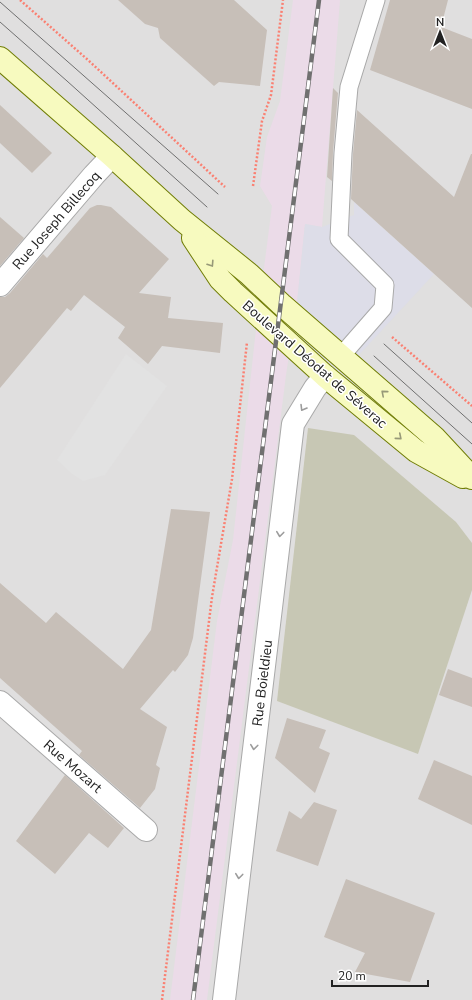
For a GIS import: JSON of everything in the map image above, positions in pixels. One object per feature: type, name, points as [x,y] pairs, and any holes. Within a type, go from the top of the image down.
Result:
[{"type":"main road","name":"Boulevard Déodat de Séverac","points":[[0,58],[112,156],[182,220],[249,274],[281,304],[434,437],[472,478]]},
{"type":"main road","name":"Boulevard Déodat de Séverac","points":[[182,220],[220,279],[325,376],[416,451],[472,482]]},
{"type":"street","name":"Rue Joseph Billecoq","points":[[0,285],[112,156]]},
{"type":"street","name":"Rue Boieldieu","points":[[224,1000],[294,424],[315,388],[325,376]]},
{"type":"street","name":"Rue Mozart","points":[[0,702],[146,830]]},
{"type":"lane","points":[[341,356],[383,308],[384,302],[385,285],[339,239],[343,153],[350,87],[376,0]]},
{"type":"path","points":[[20,0],[88,60],[225,188]]},
{"type":"path","points":[[253,186],[262,121],[271,95],[283,0]]},
{"type":"path","points":[[388,334],[472,406]]},
{"type":"path","points":[[162,1000],[212,597],[232,479],[247,341]]},
{"type":"shaded area","points":[[0,0],[472,0],[472,1000],[0,1000]]},
{"type":"shaded area","points":[[293,0],[340,0],[322,227],[305,224],[297,303],[286,375],[207,1000],[170,1000],[217,621],[233,540],[255,338],[272,206],[260,186],[267,137],[280,101]]},
{"type":"shaded area","points":[[354,202],[434,274],[357,357],[297,303],[305,224],[322,227],[354,215]]},
{"type":"shaded area","points":[[126,354],[167,386],[105,475],[83,481],[72,474],[57,460]]},
{"type":"shaded area","points":[[308,428],[354,435],[456,522],[472,543],[472,590],[418,754],[277,701]]},
{"type":"building","points":[[118,0],[234,0],[267,30],[260,86],[219,82],[214,86],[160,38],[158,28],[145,24]]},
{"type":"building","points":[[390,0],[448,0],[441,27],[472,39],[472,109],[370,70]]},
{"type":"building","points":[[333,88],[338,93],[332,181],[327,177]]},
{"type":"building","points":[[0,105],[52,153],[32,173],[0,143]]},
{"type":"building","points":[[357,110],[454,197],[472,154],[472,308],[351,199]]},
{"type":"building","points":[[97,205],[111,207],[169,259],[139,293],[171,297],[168,318],[223,323],[220,353],[162,346],[148,364],[118,338],[125,327],[84,295],[71,311],[67,308],[0,388],[0,297],[5,297],[10,293],[43,254],[47,258],[90,208]]},
{"type":"building","points":[[0,217],[24,238],[0,266]]},
{"type":"building","points":[[171,509],[210,512],[193,638],[188,655],[175,672],[173,670],[140,709],[167,727],[156,765],[160,768],[155,789],[140,808],[79,755],[82,751],[0,678],[0,583],[46,623],[56,612],[123,669],[151,630]]},
{"type":"building","points":[[448,669],[472,678],[472,707],[439,695]]},
{"type":"building","points":[[287,718],[326,730],[319,748],[330,753],[315,793],[275,758]]},
{"type":"building","points":[[434,760],[472,776],[472,825],[418,799]]},
{"type":"building","points":[[65,775],[124,828],[108,848],[89,833],[55,874],[16,841]]},
{"type":"building","points":[[314,802],[337,810],[318,866],[276,851],[289,811],[301,819]]},
{"type":"building","points":[[346,879],[435,913],[410,982],[355,972],[365,953],[324,937]]},
{"type":"tram line","points":[[0,2],[218,194]]},
{"type":"tram line","points":[[0,22],[207,207]]},
{"type":"tram line","points":[[384,344],[472,423]]},
{"type":"tram line","points":[[374,356],[472,444]]},
{"type":"railway","points":[[193,1000],[319,0]]}]
